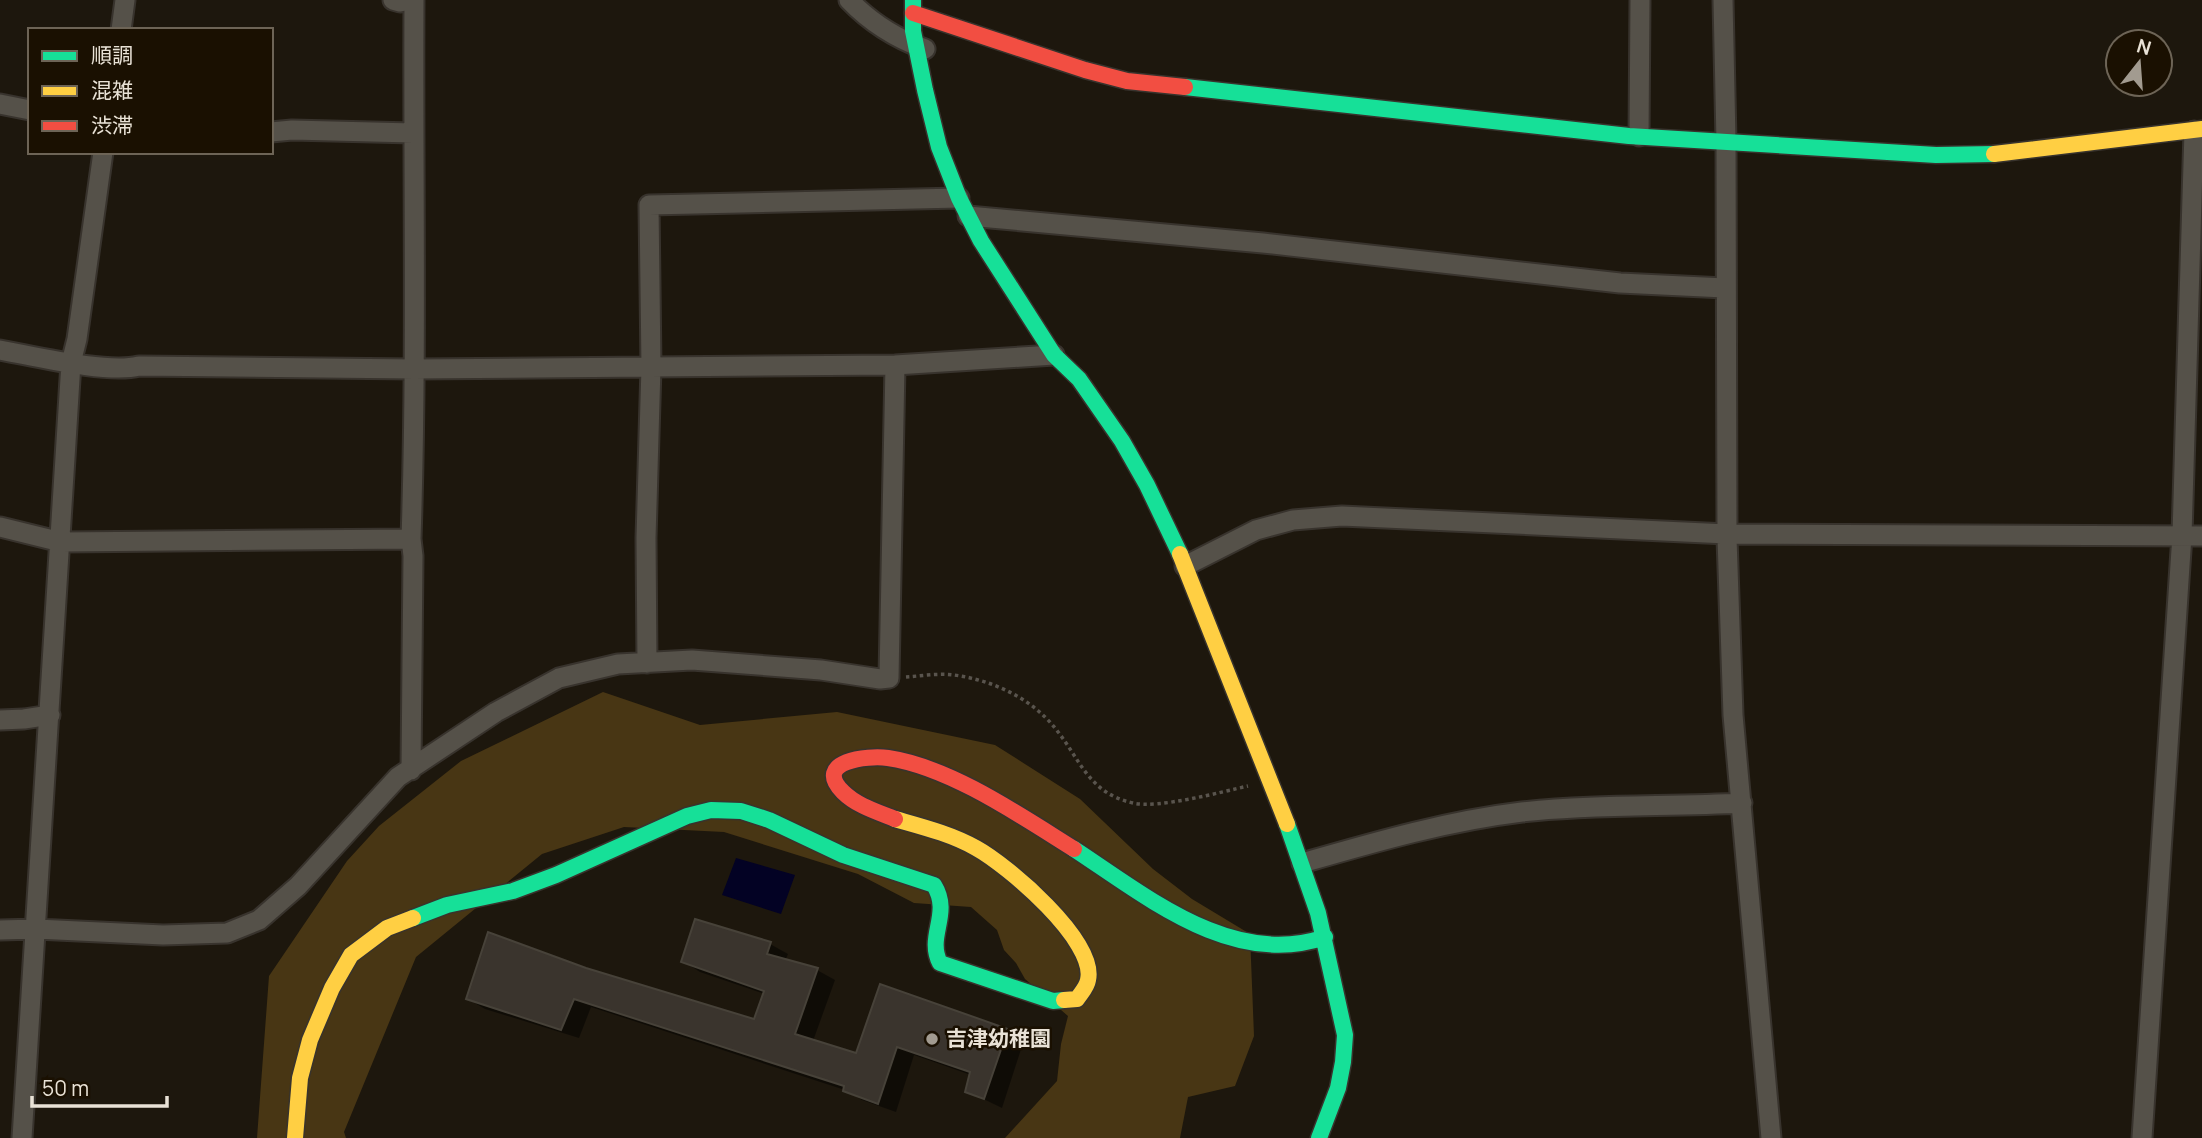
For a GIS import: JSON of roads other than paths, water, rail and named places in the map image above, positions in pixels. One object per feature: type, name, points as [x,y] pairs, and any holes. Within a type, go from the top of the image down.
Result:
[{"type":"street","points":[[121,28],[125,0]]},
{"type":"street","points":[[393,0],[412,0],[415,214],[411,770]]},
{"type":"street","points":[[849,0],[867,19],[903,41],[921,47]]},
{"type":"street","points":[[1639,135],[1640,0]]},
{"type":"street","points":[[1723,0],[1727,534],[1733,715],[1771,1138]]},
{"type":"street","points":[[913,7],[939,147],[959,198],[981,241],[1054,355],[1079,379],[1122,441],[1147,485],[1185,566],[1302,863],[1325,937],[1345,1034],[1334,1102],[1319,1138]]},
{"type":"street","points":[[913,7],[1085,70],[1128,81],[1639,135],[1936,155],[1998,154],[2064,148],[2198,130],[2182,535],[2142,1138]]},
{"type":"street","points":[[0,104],[28,110]]},
{"type":"street","points":[[273,132],[413,133]]},
{"type":"street","points":[[22,1138],[71,363],[103,154]]},
{"type":"street","points":[[647,663],[646,538],[651,367],[649,205],[959,198]]},
{"type":"street","points":[[968,216],[1276,245],[1620,283],[1725,288]]},
{"type":"street","points":[[0,350],[71,363],[130,368],[414,369],[895,365],[1054,355]]},
{"type":"street","points":[[0,930],[36,929],[163,935],[227,933],[259,920],[298,886],[398,777],[496,712],[559,678],[618,664],[692,660],[889,678],[895,365]]},
{"type":"street","points":[[1185,566],[1256,530],[1293,520],[1342,516],[1727,534],[2202,536]]},
{"type":"street","points":[[0,527],[61,542],[411,539]]},
{"type":"street","points":[[0,720],[50,715]]},
{"type":"street","points":[[295,1138],[300,1078],[310,1040],[332,988],[351,955],[387,928],[447,905],[513,891],[687,816],[711,810],[741,811],[768,820],[843,855],[933,885],[941,893],[943,903],[934,952],[940,963],[1053,1001],[1077,999],[1088,982],[1086,961],[1061,917],[1038,892],[975,847],[943,832],[873,811],[842,793],[836,785],[835,774],[839,765],[851,758],[868,755],[908,762],[976,792],[1022,815],[1148,898],[1211,930],[1246,941],[1274,945],[1297,946],[1325,937]]},
{"type":"street","points":[[1302,863],[1413,831],[1520,813],[1601,805],[1742,803]]},
{"type":"water","points":[[736,858],[795,875],[781,914],[722,895]]},
{"type":"place","name":"吉津幼稚園","points":[[932,1039]]}]
